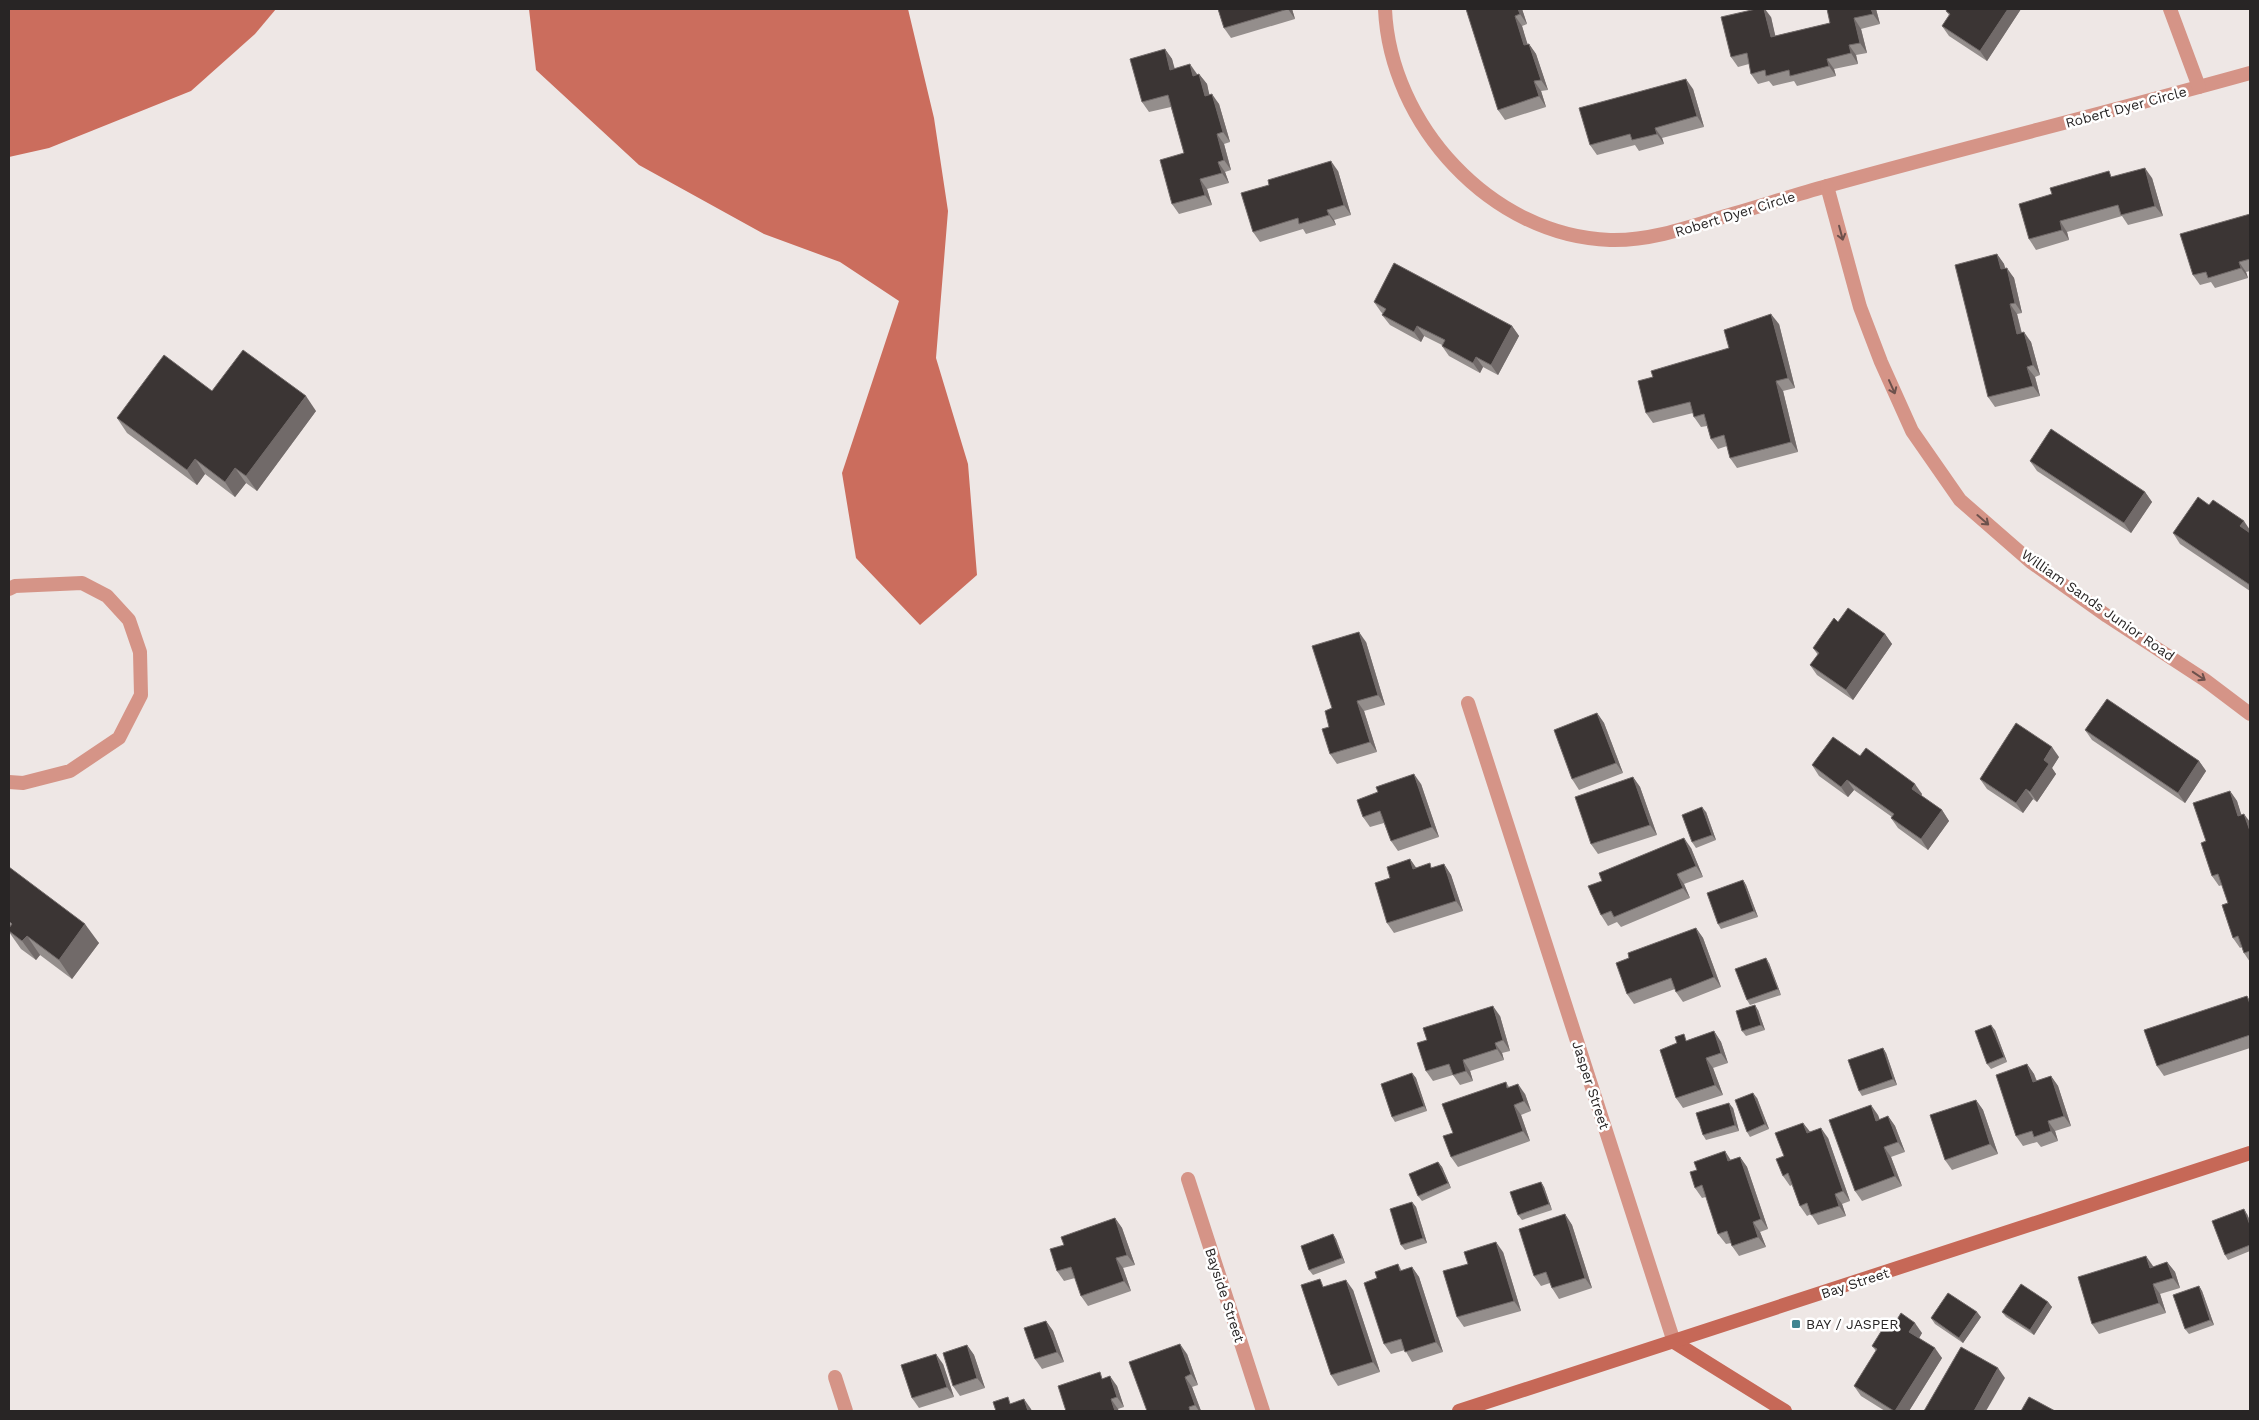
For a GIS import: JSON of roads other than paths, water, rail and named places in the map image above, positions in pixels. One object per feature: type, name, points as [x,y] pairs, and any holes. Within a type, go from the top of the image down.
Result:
[{"type":"main road","name":"Bay Street","points":[[1459,1411],[2250,1153]]},
{"type":"main road","points":[[1674,1342],[1785,1411]]},
{"type":"street","name":"Robert Dyer Circle","points":[[1385,9],[1387,36],[1394,63],[1413,110],[1454,165],[1482,191],[1506,208],[1528,220],[1576,235],[1612,240],[1667,234],[1827,186],[2250,73]]},
{"type":"street","name":"Robert Dyer Circle","points":[[2170,9],[2199,87]]},
{"type":"street","name":"William Sands Junior Road","points":[[1827,186],[1860,307],[1881,362],[1912,431],[1960,500],[2031,562],[2107,616],[2205,680],[2250,714]]},
{"type":"street","points":[[9,589],[15,586],[82,583],[107,596],[129,620],[140,652],[141,695],[119,738],[70,771],[23,783],[9,782]]},
{"type":"street","name":"Jasper Street","points":[[1468,704],[1674,1342]]},
{"type":"street","name":"Bayside Street","points":[[1188,1179],[1262,1411]]},
{"type":"street","points":[[835,1377],[846,1411]]},
{"type":"place","name":"BAY / JASPER","points":[[1796,1324]]}]
